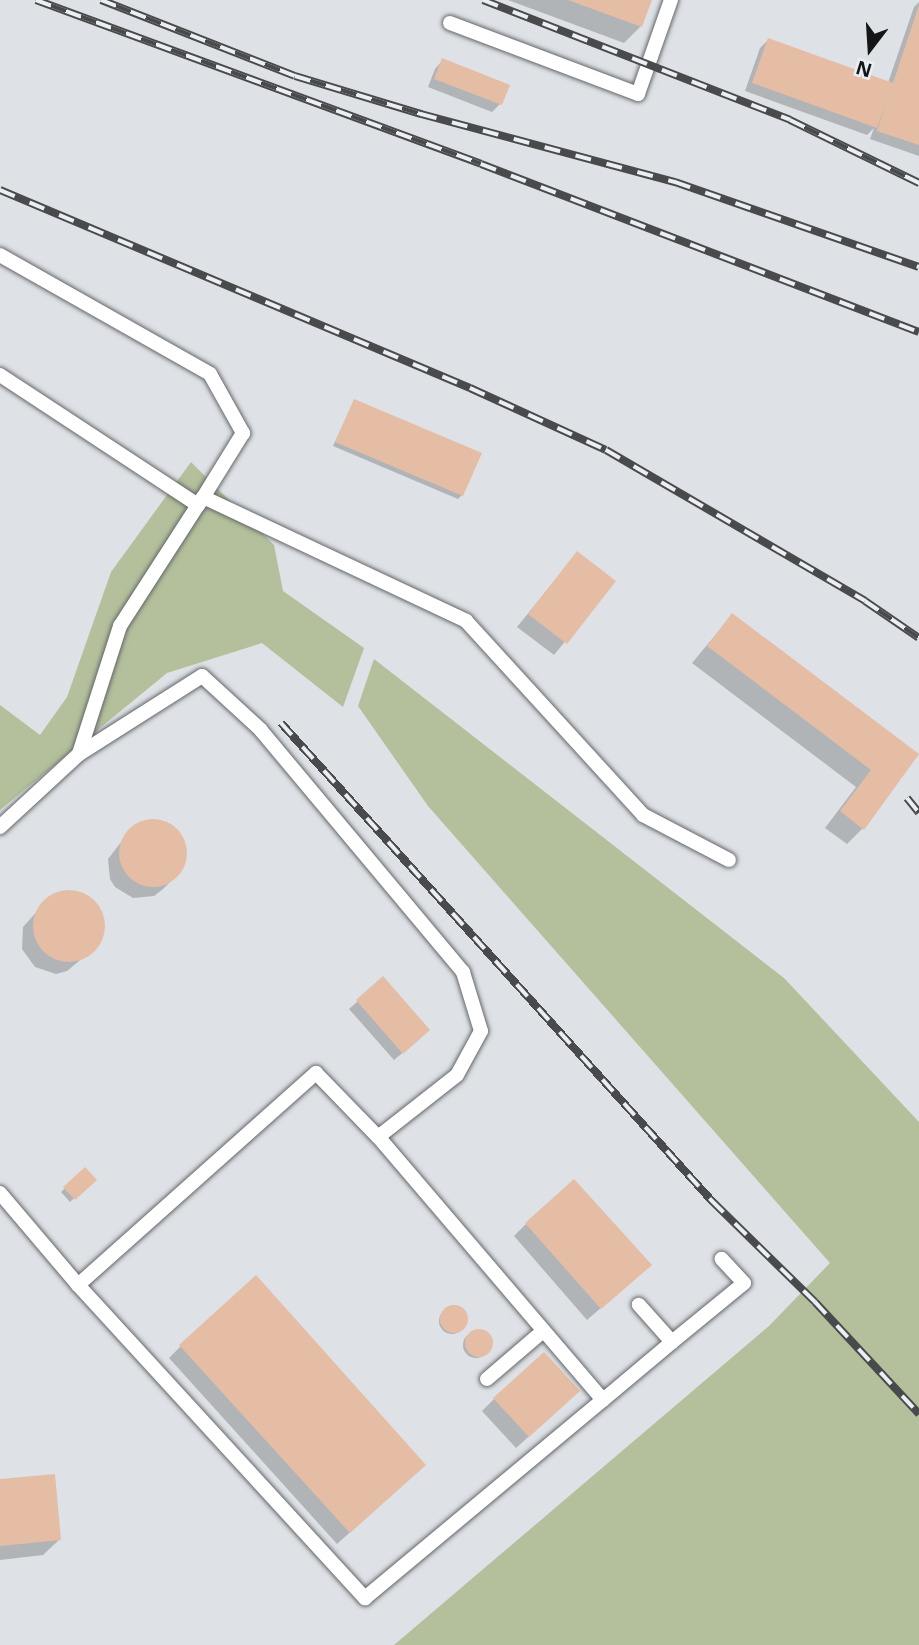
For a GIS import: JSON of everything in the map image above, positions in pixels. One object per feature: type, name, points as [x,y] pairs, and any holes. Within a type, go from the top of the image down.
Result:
[{"type":"lane","points":[[450,23],[638,94],[671,0]]},
{"type":"lane","points":[[0,255],[210,374],[243,433],[120,626],[79,754]]},
{"type":"lane","points":[[0,375],[201,501],[466,621],[643,815],[729,860]]},
{"type":"lane","points":[[0,827],[79,754],[202,676],[261,730],[463,972],[481,1031],[457,1076],[379,1137]]},
{"type":"lane","points":[[78,1285],[316,1073],[379,1137],[603,1401]]},
{"type":"lane","points":[[0,1193],[78,1285],[365,1598],[744,1283],[722,1259]]},
{"type":"lane","points":[[639,1305],[672,1342]]},
{"type":"lane","points":[[487,1379],[543,1331]]},
{"type":"green space","points":[[191,462],[274,545],[283,591],[364,648],[343,707],[262,643],[167,673],[0,810],[0,705],[40,735],[67,697],[111,572]]},
{"type":"green space","points":[[374,659],[784,978],[919,1122],[919,1645],[394,1645],[769,1326],[830,1263],[428,806],[358,706]]},
{"type":"building","points":[[568,0],[652,0],[642,27]]},
{"type":"building","points":[[919,5],[919,145],[877,131],[886,103],[877,128],[752,83],[768,38],[893,83]]},
{"type":"building","points":[[442,58],[510,85],[502,105],[434,79]]},
{"type":"building","points":[[354,399],[482,453],[463,496],[335,442]]},
{"type":"building","points":[[577,551],[616,581],[567,644],[528,614]]},
{"type":"building","points":[[732,613],[919,754],[864,830],[840,811],[871,770],[707,646]]},
{"type":"building","points":[[160,819],[181,834],[187,846],[185,866],[177,877],[160,887],[146,887],[129,877],[121,866],[119,846],[129,829],[140,821]]},
{"type":"building","points":[[69,890],[89,896],[99,906],[105,926],[99,946],[89,956],[69,962],[49,956],[39,946],[33,926],[39,906],[49,896]]},
{"type":"building","points":[[383,976],[430,1030],[403,1054],[356,1000]]},
{"type":"building","points":[[85,1167],[97,1180],[75,1200],[63,1187]]},
{"type":"building","points":[[574,1179],[652,1265],[601,1309],[525,1223]]},
{"type":"building","points":[[256,1275],[426,1465],[350,1533],[179,1345]]},
{"type":"building","points":[[454,1305],[464,1309],[468,1319],[464,1329],[454,1333],[444,1329],[440,1319],[444,1309]]},
{"type":"building","points":[[479,1329],[489,1333],[493,1343],[489,1353],[479,1357],[469,1353],[465,1343],[469,1333]]},
{"type":"building","points":[[544,1352],[580,1391],[529,1437],[493,1398]]},
{"type":"building","points":[[55,1474],[61,1540],[0,1546],[0,1479]]},
{"type":"railway","points":[[36,0],[481,164],[919,332]]},
{"type":"railway","points":[[101,0],[295,76],[421,114],[675,182],[919,267]]},
{"type":"railway","points":[[483,0],[790,120],[919,183]]},
{"type":"railway","points":[[0,190],[470,388],[606,450],[865,601],[919,638]]},
{"type":"railway","points":[[281,723],[712,1201],[815,1302],[919,1414]]},
{"type":"railway","points":[[907,798],[919,813]]}]
